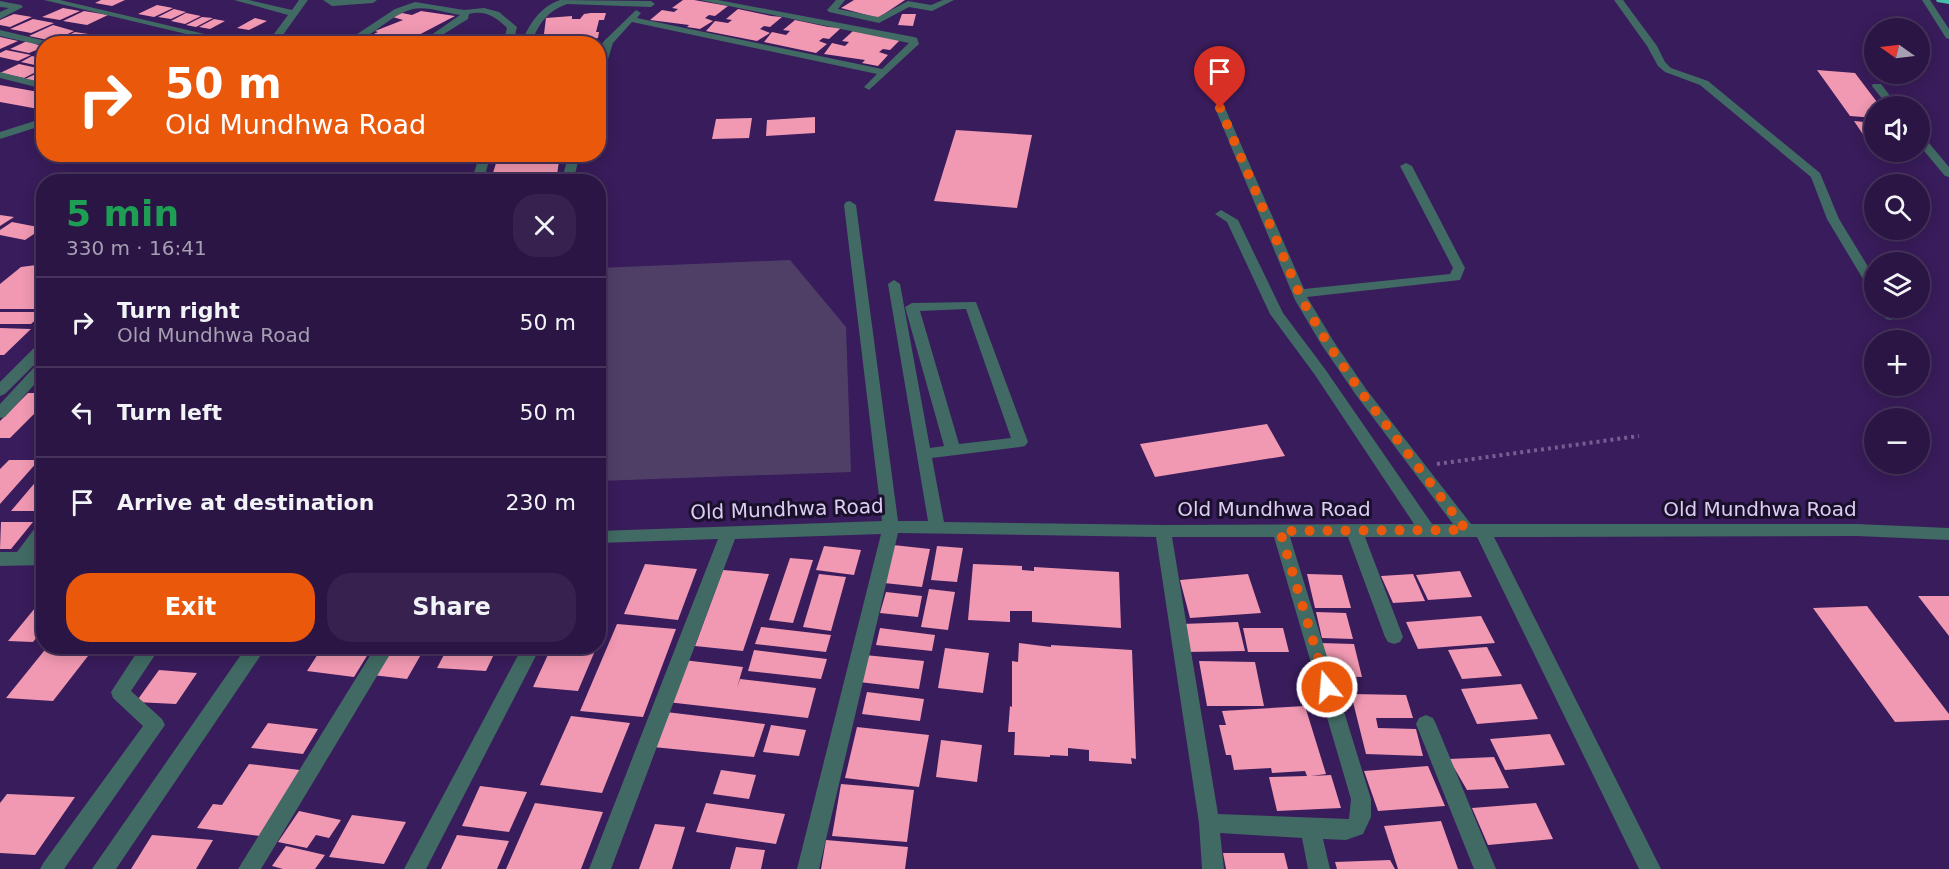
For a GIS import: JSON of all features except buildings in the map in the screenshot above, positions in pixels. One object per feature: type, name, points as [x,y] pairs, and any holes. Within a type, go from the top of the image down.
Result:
[{"type":"highway","points":[[1941,0],[1949,1]]},
{"type":"street","points":[[48,0],[208,36]]},
{"type":"street","points":[[238,0],[293,13]]},
{"type":"street","points":[[276,36],[304,0]]},
{"type":"street","points":[[327,0],[332,3],[373,0]]},
{"type":"street","points":[[704,0],[914,40],[914,44],[868,87]]},
{"type":"street","points":[[841,0],[832,10],[879,20],[908,4],[932,8],[950,0]]},
{"type":"street","points":[[1618,0],[1652,46],[1661,64],[1668,70],[1704,83],[1816,175],[1833,219],[1864,271]]},
{"type":"street","points":[[1926,0],[1949,36]]},
{"type":"street","points":[[531,36],[546,9],[554,4],[566,1],[637,5],[652,2]]},
{"type":"street","points":[[0,4],[18,7],[0,16]]},
{"type":"street","points":[[359,36],[398,12],[415,5],[464,13],[474,9],[485,9],[501,16],[512,27],[510,36]]},
{"type":"street","points":[[606,49],[608,42],[630,19],[637,5]]},
{"type":"street","points":[[435,36],[465,17],[464,13]]},
{"type":"street","points":[[630,19],[884,72]]},
{"type":"street","points":[[0,33],[36,41]]},
{"type":"street","points":[[0,75],[36,84]]},
{"type":"street","points":[[1877,86],[1885,96]]},
{"type":"street","points":[[1220,108],[1299,294],[1341,363],[1419,466],[1474,530],[1650,869]]},
{"type":"street","points":[[0,136],[36,124]]},
{"type":"street","points":[[1930,151],[1949,174]]},
{"type":"street","points":[[1299,294],[1455,276],[1459,268],[1406,166]]},
{"type":"street","points":[[808,869],[891,527],[850,205]]},
{"type":"street","points":[[1221,214],[1232,220],[1277,314],[1320,372],[1427,530]]},
{"type":"street","points":[[894,284],[937,528]]},
{"type":"street","points":[[923,454],[1020,442],[971,304],[912,307],[952,450]]},
{"type":"street","points":[[0,392],[36,354]]},
{"type":"street","points":[[0,413],[36,374]]},
{"type":"street","name":"Old Mundhwa Road","points":[[606,537],[891,527],[1163,531],[1857,530],[1949,534]]},
{"type":"street","points":[[1354,530],[1394,637]]},
{"type":"street","points":[[1163,531],[1209,823],[1213,869]]},
{"type":"street","points":[[1209,823],[1346,830],[1356,827],[1361,817],[1361,799],[1280,531]]},
{"type":"street","points":[[600,869],[729,533]]},
{"type":"street","points":[[22,558],[36,539]]},
{"type":"street","points":[[0,559],[36,558]]},
{"type":"street","points":[[51,869],[155,725],[120,692],[147,654]]},
{"type":"street","points":[[103,869],[252,654]]},
{"type":"street","points":[[249,869],[381,654]]},
{"type":"street","points":[[415,869],[528,654]]},
{"type":"street","points":[[1426,724],[1485,869]]},
{"type":"street","points":[[1310,828],[1319,869]]},
{"type":"path","points":[[1419,466],[1639,436]]},
{"type":"shaded area","points":[[790,260],[846,327],[851,472],[606,481],[606,268]]},
{"type":"route","points":[[1220,108],[1302,300],[1328,344],[1361,392],[1466,530],[1280,531],[1327,687]]}]
